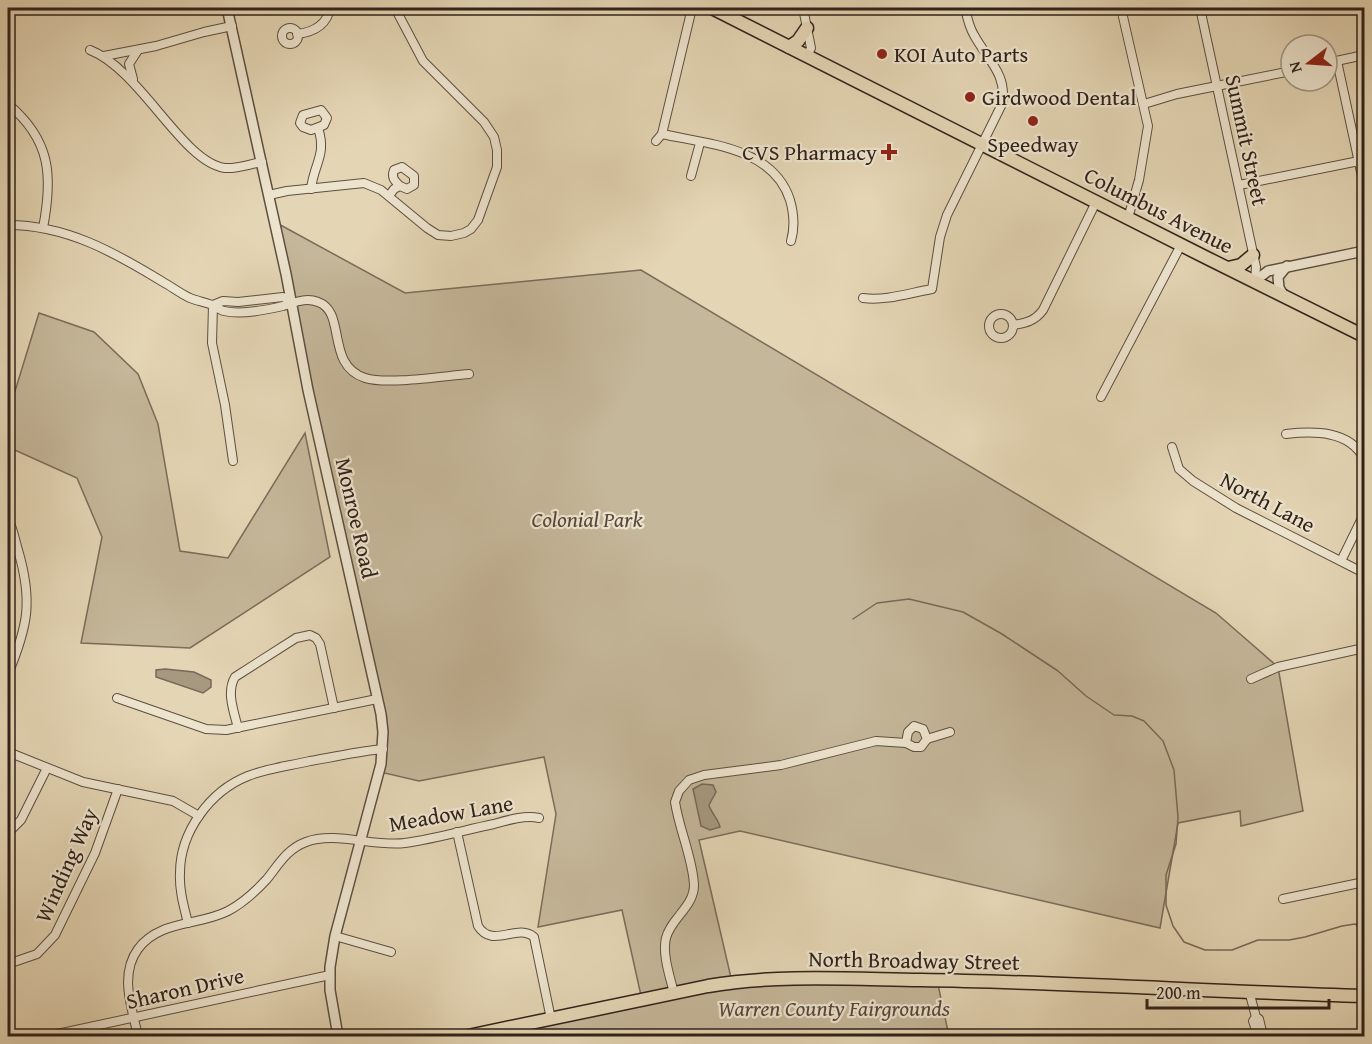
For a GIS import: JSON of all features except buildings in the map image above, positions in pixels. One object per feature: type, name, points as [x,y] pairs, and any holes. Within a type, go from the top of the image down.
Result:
[{"type":"main road","name":"Columbus Avenue","points":[[712,8],[1365,336]]},
{"type":"main road","points":[[789,47],[798,41],[807,28]]},
{"type":"main road","points":[[1228,268],[1241,265],[1253,255]]},
{"type":"main road","name":"North Broadway Street","points":[[468,1036],[732,982],[826,979],[1055,983],[1365,996]]},
{"type":"street","name":"Monroe Road","points":[[227,8],[383,732],[383,749],[377,782],[335,936],[330,975],[333,1013],[338,1036]]},
{"type":"street","points":[[297,34],[310,32],[322,25],[330,8]]},
{"type":"street","points":[[269,195],[359,183],[377,188],[389,196],[434,233],[451,236],[464,234],[479,218],[494,180],[498,158],[495,141],[490,129],[423,61],[396,8]]},
{"type":"street","points":[[693,8],[659,137],[700,143],[749,155],[765,164],[778,177],[788,193],[794,224],[791,241]]},
{"type":"street","points":[[803,8],[811,48],[807,56]]},
{"type":"street","points":[[863,298],[887,298],[932,289],[940,237],[947,215],[1002,105],[1003,83],[1000,75],[972,33],[965,8]]},
{"type":"street","points":[[1121,8],[1148,126],[1139,180],[1128,218]]},
{"type":"street","name":"Summit Street","points":[[1200,8],[1256,267],[1255,281]]},
{"type":"street","points":[[104,56],[138,50],[232,26]]},
{"type":"street","points":[[90,50],[104,56],[137,85]]},
{"type":"street","points":[[138,50],[129,64],[130,74],[184,141],[206,159],[220,166],[229,168],[262,162]]},
{"type":"street","points":[[1339,61],[1365,55]]},
{"type":"street","points":[[1339,70],[1365,186]]},
{"type":"street","points":[[1144,104],[1279,73]]},
{"type":"street","points":[[8,104],[36,135],[46,160],[49,192],[43,228]]},
{"type":"street","points":[[311,189],[322,150],[318,128]]},
{"type":"street","points":[[691,176],[700,143]]},
{"type":"street","points":[[1239,185],[1359,161]]},
{"type":"street","points":[[389,196],[394,189],[400,186]]},
{"type":"street","points":[[1013,325],[1029,322],[1043,310],[1096,202]]},
{"type":"street","points":[[8,225],[43,228],[98,245],[174,290],[213,305],[223,301],[238,302],[283,297],[292,302],[312,300],[326,306],[333,318],[337,341],[345,362],[353,372],[365,378],[382,380],[469,374]]},
{"type":"street","points":[[1101,397],[1181,245]]},
{"type":"street","points":[[1255,281],[1268,271],[1365,251]]},
{"type":"street","points":[[1284,296],[1279,288],[1278,277],[1287,266]]},
{"type":"street","points":[[213,305],[212,343],[225,405],[233,461]]},
{"type":"street","points":[[1286,434],[1314,431],[1327,433],[1356,447],[1365,459]]},
{"type":"street","name":"North Lane","points":[[1172,447],[1179,469],[1193,481],[1246,513],[1365,573]]},
{"type":"street","points":[[1341,561],[1365,514]]},
{"type":"street","points":[[8,519],[25,577],[28,599],[25,626],[8,674]]},
{"type":"street","points":[[238,728],[230,693],[235,677],[296,638],[303,636],[316,638],[320,644],[334,708]]},
{"type":"street","points":[[1251,679],[1278,667],[1365,648]]},
{"type":"street","points":[[117,698],[206,729],[226,730],[377,699]]},
{"type":"street","points":[[906,742],[908,732],[914,726],[923,729],[927,739]]},
{"type":"street","points":[[674,993],[665,942],[693,891],[693,875],[675,802],[679,792],[689,780],[704,775],[781,765],[876,741],[906,742],[914,747],[921,747],[927,739],[950,732]]},
{"type":"street","points":[[188,923],[180,887],[180,864],[187,838],[199,816],[222,791],[252,775],[291,765],[383,749]]},
{"type":"street","points":[[8,752],[83,782],[173,801],[199,816]]},
{"type":"street","points":[[8,833],[21,820],[47,768]]},
{"type":"street","name":"Winding Way","points":[[8,964],[36,954],[44,949],[55,935],[95,854],[118,789]]},
{"type":"street","name":"Meadow Lane","points":[[138,1036],[128,972],[134,956],[144,941],[159,931],[216,916],[245,900],[268,877],[284,856],[299,845],[320,839],[406,843],[512,819],[539,818]]},
{"type":"street","points":[[457,832],[478,926],[483,933],[491,937],[522,932],[534,937],[551,1019]]},
{"type":"street","points":[[1283,899],[1365,882]]},
{"type":"street","points":[[335,936],[391,952]]},
{"type":"street","name":"Sharon Drive","points":[[48,1036],[330,975]]},
{"type":"street","points":[[1249,991],[1263,1036]]},
{"type":"street","points":[[1256,1017],[1253,1022],[1258,1036]]},
{"type":"green space","name":"Colonial Park","points":[[275,222],[405,293],[641,270],[1216,613],[1278,667],[1303,811],[1241,826],[1240,811],[1178,823],[1160,928],[740,831],[699,840],[732,982],[937,980],[949,1036],[500,1036],[499,1030],[642,1000],[622,910],[538,927],[556,814],[544,757],[419,781],[380,772],[383,732]]},
{"type":"green space","points":[[39,313],[94,332],[138,374],[158,424],[180,551],[228,558],[305,433],[330,557],[190,648],[81,643],[102,537],[77,478],[8,447],[8,414]]},
{"type":"shaded area","points":[[156,670],[194,672],[211,680],[211,687],[203,693],[156,677]]},
{"type":"shaded area","points":[[702,784],[713,785],[716,792],[709,805],[720,827],[710,830],[701,826],[693,789]]},
{"type":"waterway","points":[[853,619],[877,603],[909,599],[963,612],[1002,634],[1058,671],[1086,696],[1114,715],[1132,716],[1144,721],[1163,741],[1174,770],[1178,817],[1176,844],[1166,875],[1166,905],[1173,926],[1184,942],[1205,950],[1232,950],[1258,940],[1289,940],[1342,926],[1355,924],[1364,929]]},
{"type":"place","name":"KOI Auto Parts","points":[[882,54]]},
{"type":"place","name":"Girdwood Dental","points":[[970,97]]},
{"type":"place","name":"Speedway","points":[[1033,121]]},
{"type":"place","name":"CVS Pharmacy","points":[[889,152]]},
{"type":"park label","name":"Warren County Fairgrounds","points":[[834,1008]]}]
